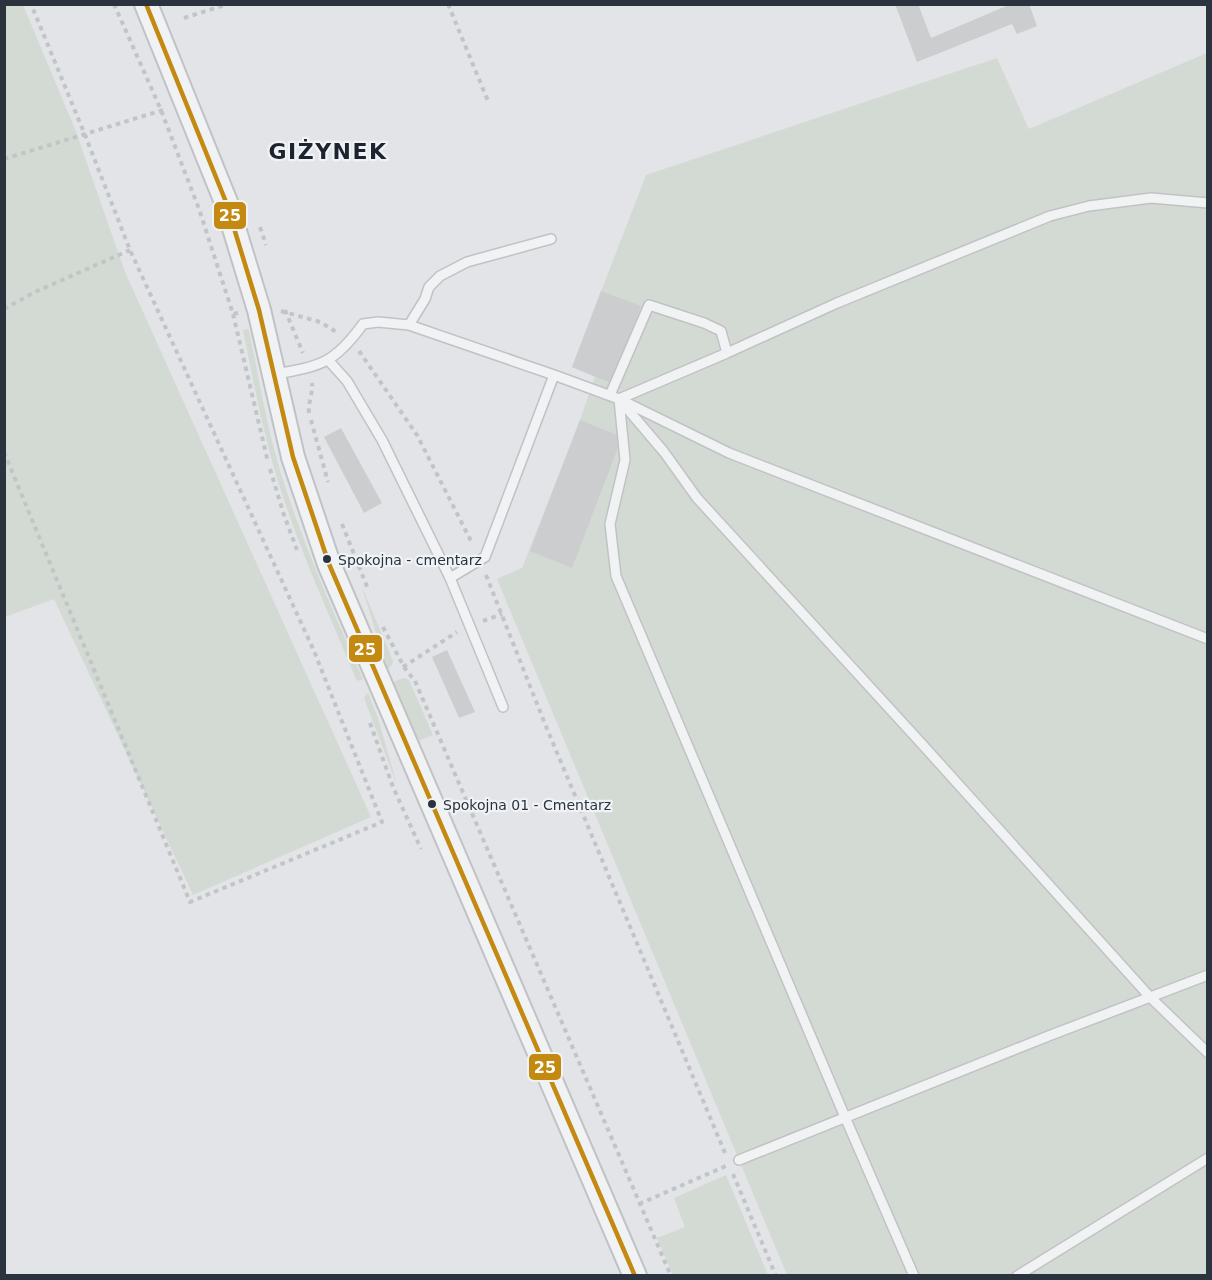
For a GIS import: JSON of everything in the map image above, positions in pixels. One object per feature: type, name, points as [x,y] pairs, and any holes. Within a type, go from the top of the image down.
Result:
[{"type":"street","points":[[146,4],[226,202],[259,310],[293,457],[329,564],[635,1275]]},
{"type":"lane","points":[[615,397],[727,353],[837,303],[1050,216],[1089,206],[1151,198],[1208,203]]},
{"type":"lane","points":[[409,326],[425,299],[429,287],[440,276],[467,262],[551,240]]},
{"type":"lane","points":[[727,353],[721,331],[649,305],[615,397],[625,460],[610,524],[615,576],[914,1275]]},
{"type":"lane","points":[[273,374],[310,368],[329,361],[351,341],[363,324],[378,321],[409,326],[615,397],[729,453],[1208,639]]},
{"type":"lane","points":[[329,361],[347,381],[382,440],[450,578],[502,707]]},
{"type":"lane","points":[[450,578],[485,557],[554,375]]},
{"type":"lane","points":[[615,397],[664,452],[697,498],[1150,997],[1208,1053]]},
{"type":"lane","points":[[739,1160],[1208,975]]},
{"type":"lane","points":[[1017,1275],[1208,1158]]},
{"type":"path","points":[[4,452],[190,902],[382,822],[314,651],[130,250],[31,4]]},
{"type":"path","points":[[114,4],[135,50]]},
{"type":"path","points":[[184,18],[228,4]]},
{"type":"path","points":[[448,4],[488,101]]},
{"type":"path","points":[[4,159],[160,110],[187,105]]},
{"type":"path","points":[[258,222],[268,252]]},
{"type":"path","points":[[4,309],[35,292],[130,250]]},
{"type":"path","points":[[282,301],[310,368],[313,392],[308,412],[331,492]]},
{"type":"path","points":[[342,523],[370,595]]},
{"type":"path","points":[[378,680],[458,631],[502,614]]},
{"type":"path","points":[[383,626],[404,666],[415,681],[671,1275]]},
{"type":"path","points":[[639,1204],[739,1160]]},
{"type":"shaded area","points":[[4,5],[23,5],[75,129],[125,272],[371,817],[193,895],[54,599],[5,617]]},
{"type":"shaded area","points":[[1207,53],[1207,1275],[787,1275],[497,579],[522,568],[580,420],[595,377],[572,367],[646,175],[997,58],[1029,129]]},
{"type":"shaded area","points":[[247,329],[281,472],[313,563],[363,679],[358,681],[307,562],[281,491],[269,452],[255,391],[243,330]]},
{"type":"shaded area","points":[[361,584],[393,661],[387,669]]},
{"type":"shaded area","points":[[404,678],[409,680],[433,735],[418,741],[393,682]]},
{"type":"shaded area","points":[[368,693],[378,718],[397,785],[364,698]]},
{"type":"shaded area","points":[[726,1175],[768,1275],[673,1275],[657,1238],[685,1227],[674,1198]]},
{"type":"building","points":[[895,4],[918,4],[931,38],[1011,4],[1029,4],[1037,26],[1017,34],[1012,24],[917,62]]},
{"type":"building","points":[[601,291],[641,306],[611,383],[572,367]]},
{"type":"building","points":[[580,420],[622,437],[572,568],[530,551]]},
{"type":"building","points":[[341,428],[382,503],[364,513],[324,437]]},
{"type":"building","points":[[447,650],[475,712],[459,718],[432,657]]},
{"type":"transit line","name":"25","points":[[146,4],[226,202],[259,310],[293,457],[329,564],[635,1276]]},
{"type":"place","name":"Spokojna - cmentarz","points":[[327,559]]},
{"type":"place","name":"Spokojna 01 - Cmentarz","points":[[432,804]]},
{"type":"district","name":"GIŻYNEK","points":[[328,151]]}]
